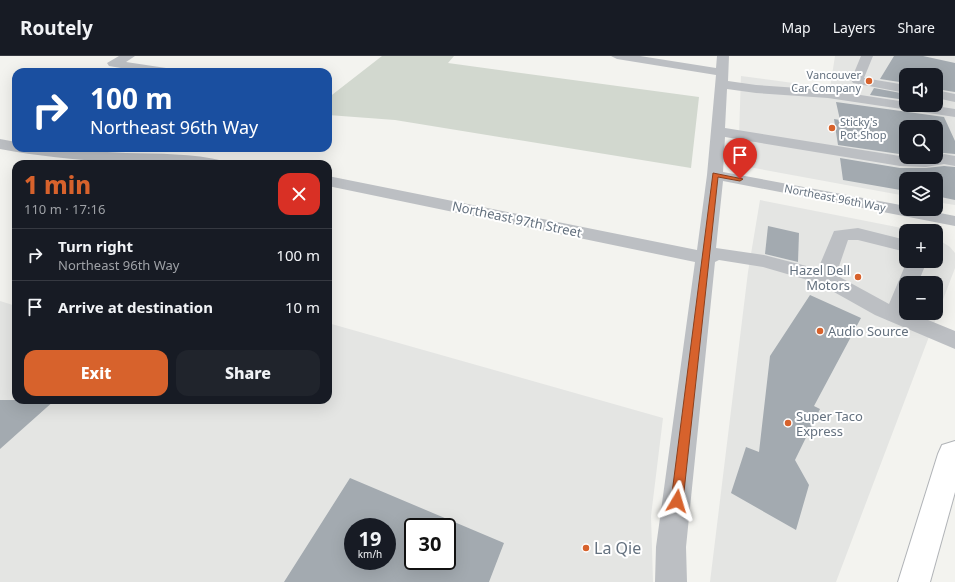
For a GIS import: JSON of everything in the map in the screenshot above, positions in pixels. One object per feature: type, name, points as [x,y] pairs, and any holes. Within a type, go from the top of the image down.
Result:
[{"type":"main road","points":[[914,582],[936,504],[952,454],[955,453]]},
{"type":"street","points":[[129,56],[113,63],[142,68]]},
{"type":"street","points":[[617,56],[721,78],[756,90],[828,94],[955,113]]},
{"type":"street","points":[[671,582],[671,548],[715,175],[723,56]]},
{"type":"street","points":[[867,56],[857,80],[899,88]]},
{"type":"street","points":[[943,95],[955,98]]},
{"type":"street","points":[[718,131],[900,161],[926,162],[944,159],[955,161]]},
{"type":"street","points":[[0,144],[12,146]]},
{"type":"street","points":[[58,152],[104,157],[181,160]]},
{"type":"street","name":"Northeast 96th Way","points":[[715,175],[955,221]]},
{"type":"street","name":"Northeast 97th Street","points":[[332,182],[706,258]]},
{"type":"street","points":[[825,278],[841,235],[858,234],[899,244]]},
{"type":"street","points":[[706,258],[718,254],[764,261],[825,278],[895,315],[955,340]]},
{"type":"street","points":[[895,315],[899,305]]},
{"type":"shaded area","points":[[382,56],[454,56],[448,63],[699,97],[691,168],[395,120],[332,115],[332,95]]},
{"type":"shaded area","points":[[835,56],[955,56],[955,205],[943,203],[943,172],[899,172],[899,195],[738,165],[741,76],[830,88]]},
{"type":"shaded area","points":[[760,200],[899,227],[899,268],[943,268],[943,242],[950,247],[955,253],[955,268],[943,300],[943,276],[899,276],[899,320],[935,320],[836,582],[710,582],[748,272]]},
{"type":"shaded area","points":[[0,301],[12,305],[12,404],[332,404],[332,324],[663,418],[651,516],[653,582],[0,582]]},
{"type":"building","points":[[894,56],[923,56],[955,63],[955,92],[943,90],[943,68],[899,68],[899,82],[880,79]]},
{"type":"building","points":[[874,88],[899,93],[899,99],[870,95]]},
{"type":"building","points":[[836,102],[899,111],[899,112],[944,117],[955,141],[955,154],[943,153],[943,120],[899,120],[899,154],[838,145],[834,119],[840,120]]},
{"type":"building","points":[[840,158],[900,168],[955,167],[955,200],[943,197],[943,172],[899,172],[899,190],[843,180]]},
{"type":"building","points":[[768,226],[799,233],[798,262],[765,254]]},
{"type":"building","points":[[810,295],[861,318],[814,406],[820,409],[795,460],[809,485],[796,530],[731,493],[746,447],[759,452],[770,356]]},
{"type":"building","points":[[0,400],[12,400],[12,404],[51,404],[0,449]]},
{"type":"building","points":[[350,478],[445,518],[404,518],[404,570],[456,570],[456,523],[504,543],[489,582],[284,582]]},
{"type":"place","name":"Vancouver Car Company","points":[[869,81]]},
{"type":"place","name":"Sticky's Pot Shop","points":[[832,128]]},
{"type":"place","name":"Hazel Dell Motors","points":[[858,277]]},
{"type":"place","name":"Audio Source","points":[[820,331]]},
{"type":"place","name":"Super Taco Express","points":[[788,423]]},
{"type":"place","name":"La Qie","points":[[586,548]]},
{"type":"route","points":[[677,501],[715,175],[740,179]]}]
